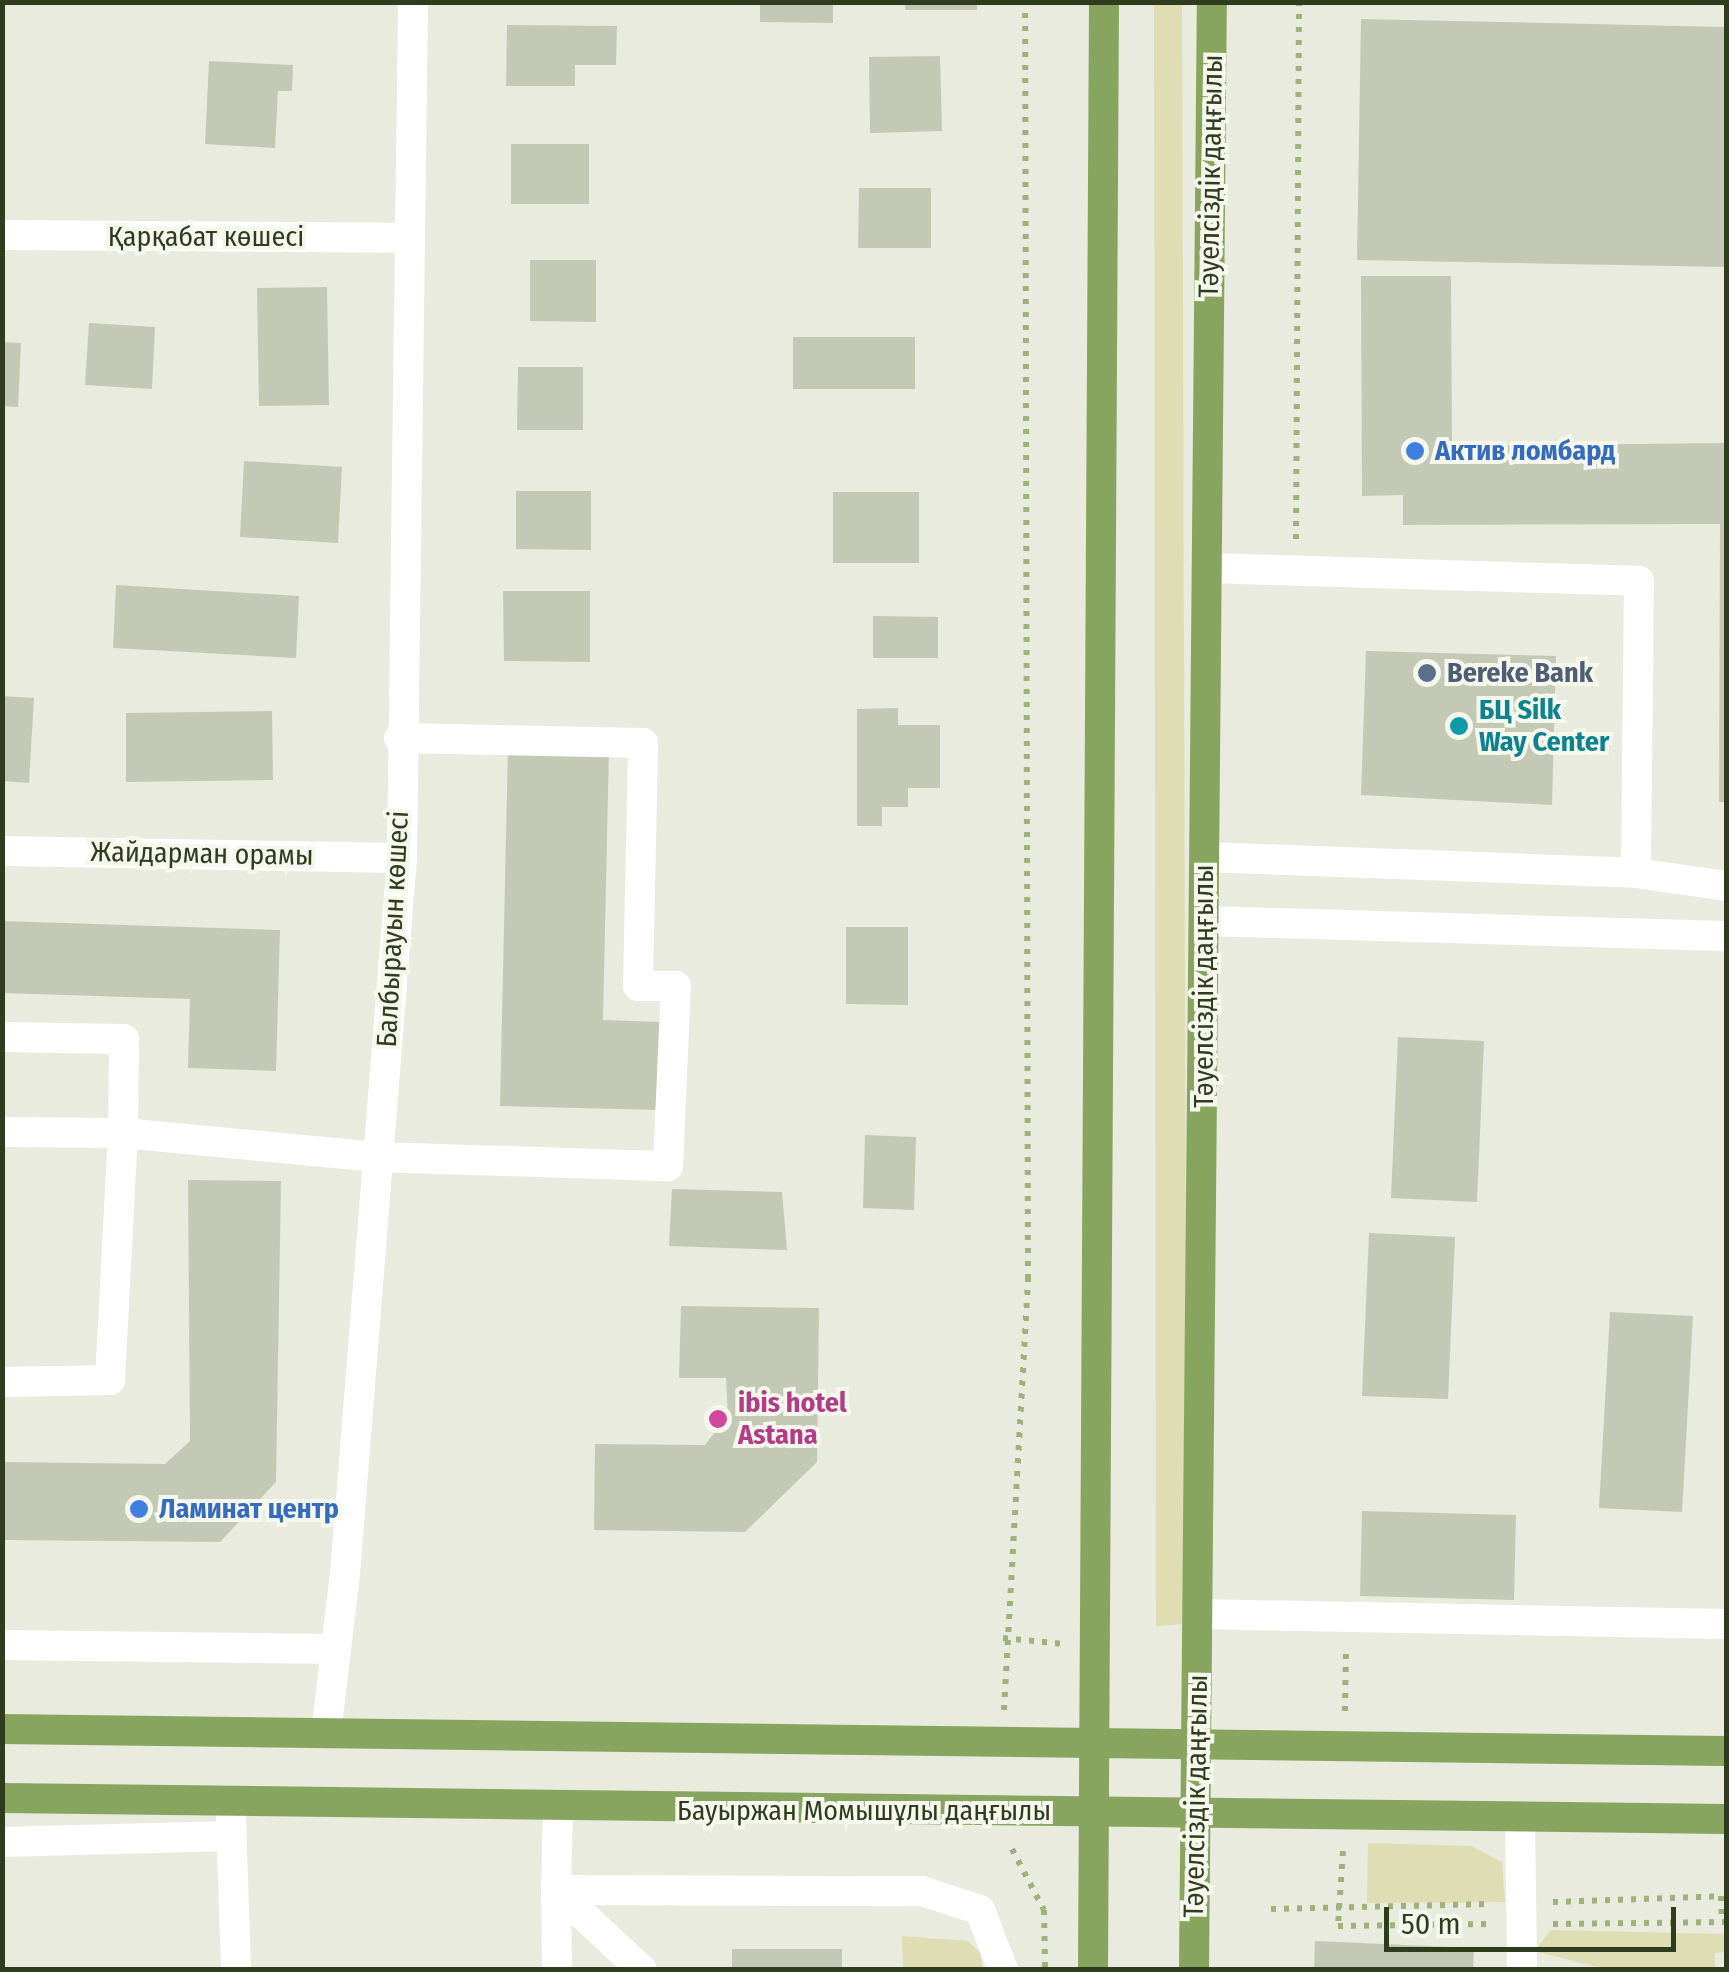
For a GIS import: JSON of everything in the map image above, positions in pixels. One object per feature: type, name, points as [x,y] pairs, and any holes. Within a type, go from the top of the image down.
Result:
[{"type":"main road","points":[[1093,1970],[1104,2]]},
{"type":"main road","name":"Тәуелсіздік даңғылы","points":[[1194,1970],[1212,2]]},
{"type":"main road","points":[[2,1729],[1726,1751]]},
{"type":"main road","name":"Бауыржан Момышұлы даңғылы","points":[[2,1798],[558,1809],[1726,1818]]},
{"type":"street","name":"Балбырауын көшесі","points":[[326,1733],[402,858],[399,738],[413,2]]},
{"type":"street","name":"Қарқабат көшесі","points":[[2,235],[410,238]]},
{"type":"street","points":[[1207,568],[1639,580],[1636,873]]},
{"type":"street","points":[[2,1132],[123,1133],[377,1156],[668,1166],[676,986],[638,986],[643,743],[399,738]]},
{"type":"street","name":"Жайдарман орамы","points":[[2,851],[402,858]]},
{"type":"street","points":[[1205,857],[1636,873],[1726,886]]},
{"type":"street","points":[[1206,920],[1726,936]]},
{"type":"street","points":[[2,1038],[124,1039],[110,1380],[2,1382]]},
{"type":"street","points":[[1198,1614],[1726,1624]]},
{"type":"street","points":[[2,1645],[335,1649]]},
{"type":"street","points":[[232,1800],[236,1970]]},
{"type":"street","points":[[557,1970],[558,1809]]},
{"type":"street","points":[[1520,1819],[1522,1970]]},
{"type":"street","points":[[2,1842],[230,1836]]},
{"type":"street","points":[[556,1890],[642,1970]]},
{"type":"street","points":[[556,1890],[922,1891],[980,1910],[1003,1970]]},
{"type":"path","points":[[1004,1712],[1004,1638],[1028,1279],[1025,2]]},
{"type":"path","points":[[1296,570],[1298,2]]},
{"type":"path","points":[[1346,1636],[1346,1713]]},
{"type":"path","points":[[1004,1638],[1070,1645]]},
{"type":"path","points":[[1012,1849],[1044,1910],[1045,1970]]},
{"type":"path","points":[[1338,1909],[1343,1851]]},
{"type":"shaded area","points":[[1154,3],[1182,3],[1187,1624],[1156,1626]]},
{"type":"shaded area","points":[[1368,1843],[1471,1846],[1502,1862],[1505,1902],[1367,1903]]},
{"type":"shaded area","points":[[1551,1930],[1726,1934],[1726,1952],[1715,1953],[1715,1969],[1605,1969],[1534,1951]]},
{"type":"shaded area","points":[[902,1936],[968,1941],[980,1953],[983,1969],[903,1969]]},
{"type":"building","points":[[760,2],[833,2],[833,23],[760,22]]},
{"type":"building","points":[[905,2],[977,2],[977,10],[905,10]]},
{"type":"building","points":[[1361,19],[1726,27],[1726,267],[1357,260]]},
{"type":"building","points":[[507,25],[617,26],[616,65],[575,65],[575,86],[506,86]]},
{"type":"building","points":[[940,56],[942,131],[870,133],[869,57]]},
{"type":"building","points":[[209,61],[293,65],[292,91],[278,91],[275,148],[205,144]]},
{"type":"building","points":[[511,144],[589,144],[589,204],[511,204]]},
{"type":"building","points":[[859,188],[931,188],[931,248],[858,248]]},
{"type":"building","points":[[530,260],[596,260],[596,322],[530,321]]},
{"type":"building","points":[[1361,276],[1451,276],[1452,446],[1726,443],[1726,802],[1719,802],[1720,524],[1403,525],[1403,495],[1362,496]]},
{"type":"building","points":[[327,287],[329,405],[259,406],[257,288]]},
{"type":"building","points":[[89,323],[155,327],[152,389],[85,385]]},
{"type":"building","points":[[793,337],[915,337],[915,389],[793,389]]},
{"type":"building","points":[[2,342],[21,343],[18,407],[2,406]]},
{"type":"building","points":[[518,367],[583,367],[583,430],[517,430]]},
{"type":"building","points":[[244,461],[342,467],[338,543],[240,537]]},
{"type":"building","points":[[516,491],[591,491],[591,550],[516,549]]},
{"type":"building","points":[[833,492],[919,492],[919,563],[833,563]]},
{"type":"building","points":[[116,585],[299,596],[296,658],[113,648]]},
{"type":"building","points":[[503,591],[590,591],[590,662],[504,661]]},
{"type":"building","points":[[873,616],[938,617],[938,658],[873,658]]},
{"type":"building","name":"БЦ Silk Way Center","points":[[1366,651],[1556,656],[1552,805],[1361,795]]},
{"type":"building","points":[[2,696],[34,698],[29,783],[2,781]]},
{"type":"building","points":[[898,708],[898,725],[940,725],[940,788],[908,788],[908,807],[882,807],[882,826],[857,826],[857,709]]},
{"type":"building","points":[[272,711],[273,780],[126,782],[126,713]]},
{"type":"building","points":[[508,746],[609,748],[603,1020],[662,1022],[660,1110],[500,1106]]},
{"type":"building","points":[[2,921],[280,930],[276,1071],[188,1068],[190,999],[2,993]]},
{"type":"building","points":[[846,927],[908,927],[908,1005],[846,1004]]},
{"type":"building","points":[[1398,1037],[1484,1041],[1477,1202],[1391,1198]]},
{"type":"building","points":[[865,1135],[916,1137],[914,1210],[863,1208]]},
{"type":"building","points":[[188,1180],[281,1181],[276,1482],[220,1542],[2,1540],[2,1462],[165,1464],[190,1441]]},
{"type":"building","points":[[672,1189],[782,1192],[787,1250],[669,1246]]},
{"type":"building","points":[[1369,1233],[1455,1237],[1448,1399],[1362,1396]]},
{"type":"building","points":[[681,1306],[819,1308],[817,1462],[745,1532],[594,1530],[595,1444],[705,1445],[728,1415],[726,1378],[679,1378]]},
{"type":"building","points":[[1610,1312],[1693,1316],[1682,1512],[1599,1508]]},
{"type":"building","points":[[1362,1511],[1516,1515],[1514,1600],[1360,1596]]},
{"type":"building","points":[[1315,1941],[1474,1948],[1473,1970],[1314,1970]]},
{"type":"building","points":[[732,1949],[842,1949],[842,1970],[732,1970]]},
{"type":"place","name":"Актив ломбард","points":[[1415,451]]},
{"type":"place","name":"Bereke Bank","points":[[1427,673]]},
{"type":"place","name":"БЦ Silk Way Center","points":[[1459,726]]},
{"type":"place","name":"ibis hotel Astana","points":[[718,1419]]},
{"type":"place","name":"Ламинат центр","points":[[139,1509]]}]
